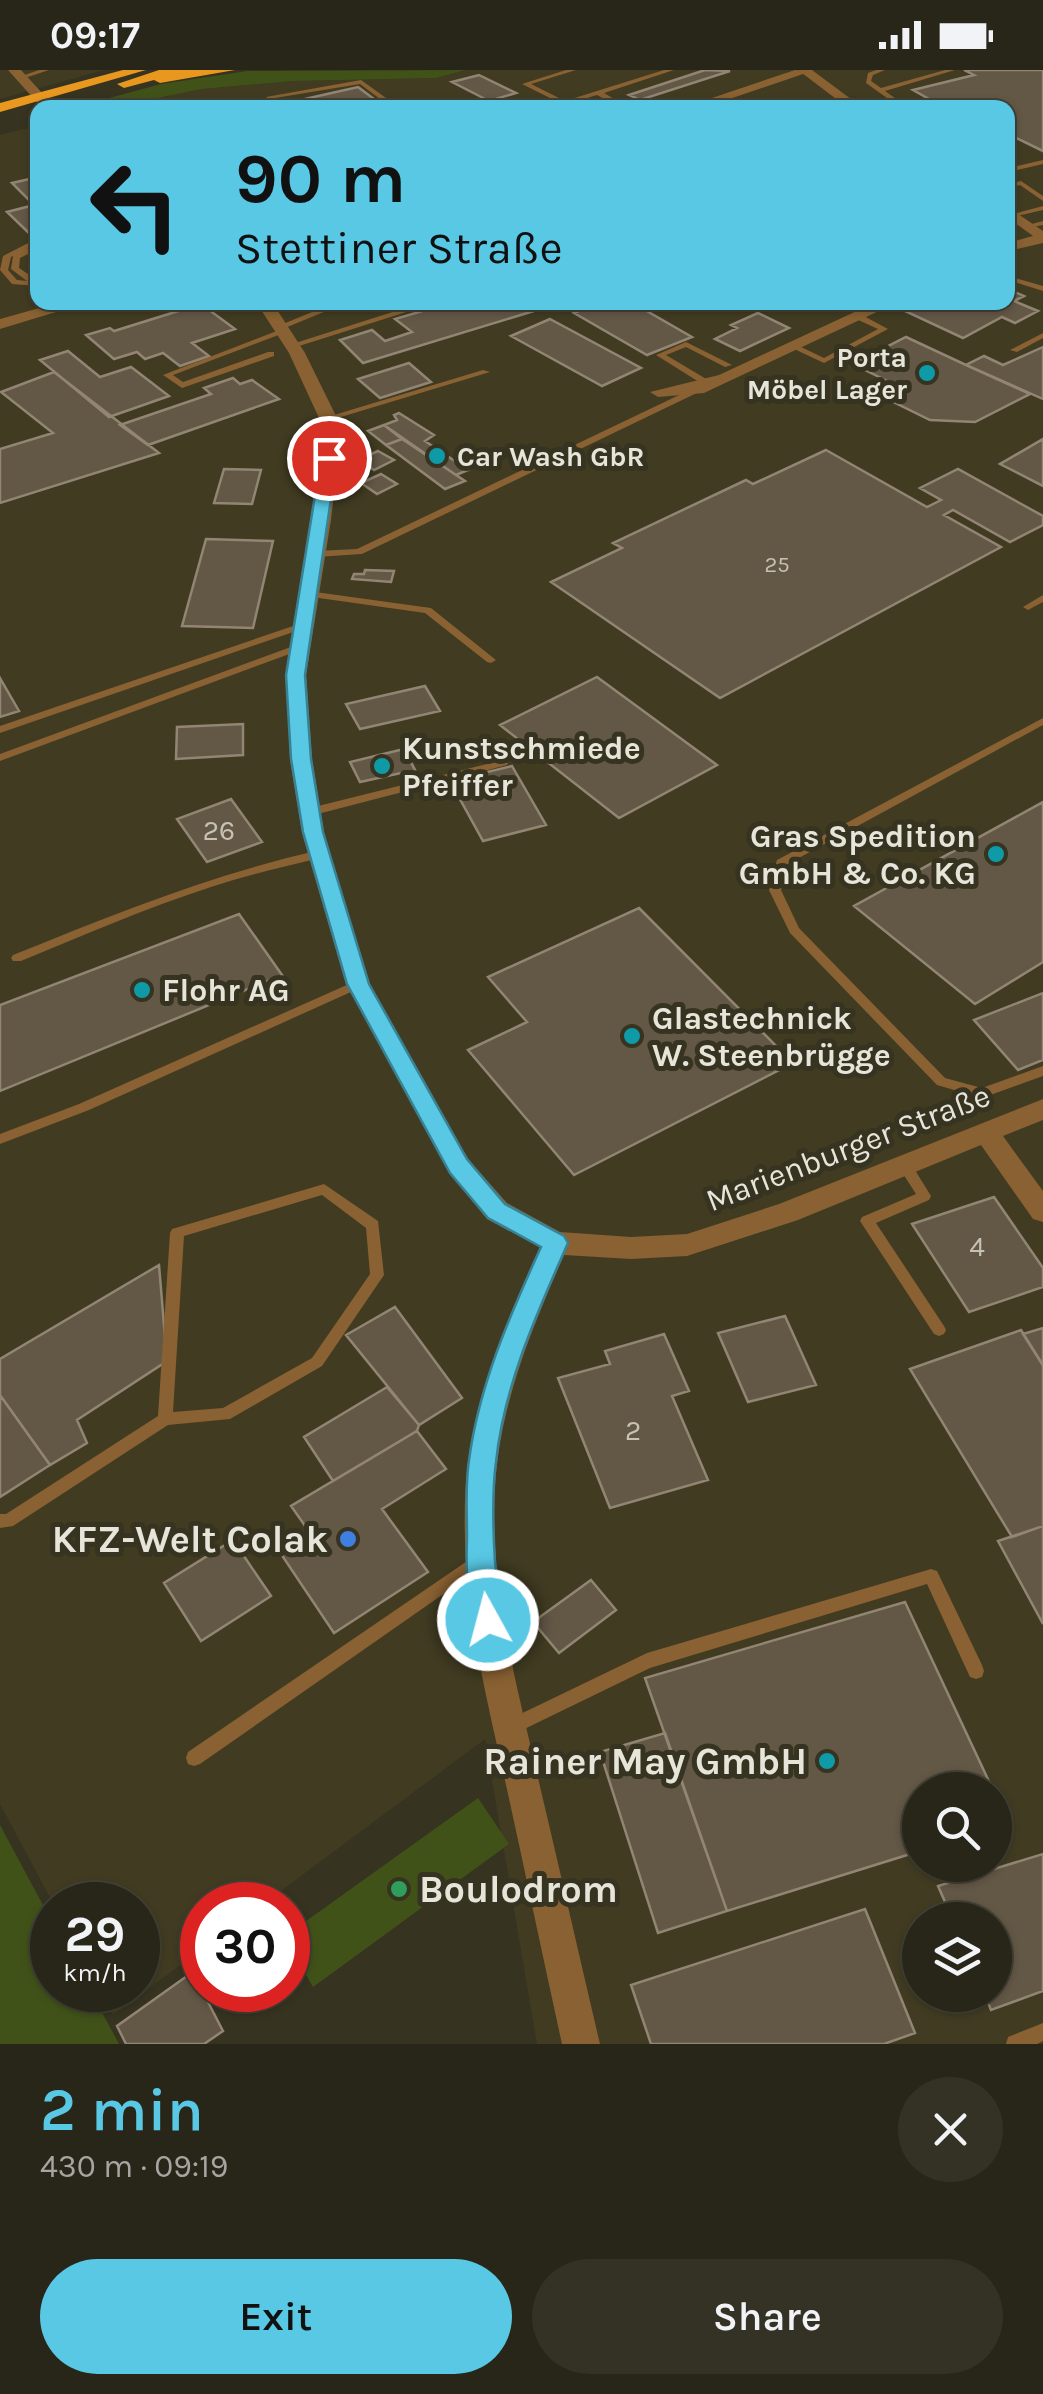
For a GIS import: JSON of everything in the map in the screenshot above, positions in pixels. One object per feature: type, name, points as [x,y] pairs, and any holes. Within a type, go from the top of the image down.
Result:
[{"type":"highway","points":[[53,100],[139,70]]},
{"type":"highway","points":[[124,84],[175,70]]},
{"type":"highway","points":[[62,96],[228,70]]},
{"type":"highway","points":[[0,108],[30,107]]},
{"type":"highway","points":[[0,118],[30,109]]},
{"type":"street","points":[[714,100],[806,70],[847,100]]},
{"type":"street","points":[[17,74],[34,100]]},
{"type":"street","points":[[1015,245],[1043,238],[1036,225]]},
{"type":"street","points":[[0,324],[52,310]]},
{"type":"street","points":[[270,310],[286,334],[328,418],[329,458],[296,675],[301,759],[310,812],[358,984],[458,1166],[497,1211],[556,1243],[517,1328],[493,1406],[482,1462],[481,1559],[490,1639],[581,2044]]},
{"type":"street","points":[[658,392],[704,387],[874,310]]},
{"type":"street","name":"Marienburger Straße","points":[[556,1243],[631,1248],[687,1245],[732,1233],[988,1134],[1043,1108]]},
{"type":"street","points":[[988,1134],[1043,1211]]},
{"type":"lane","points":[[17,74],[46,70]]},
{"type":"lane","points":[[558,100],[525,84],[573,70]]},
{"type":"lane","points":[[574,100],[671,70]]},
{"type":"lane","points":[[882,70],[867,76],[894,100]]},
{"type":"lane","points":[[880,90],[952,70]]},
{"type":"lane","points":[[273,100],[269,97],[361,82],[387,100]]},
{"type":"lane","points":[[599,93],[612,100]]},
{"type":"lane","points":[[1015,168],[1043,162]]},
{"type":"lane","points":[[1015,185],[1021,184],[1043,199]]},
{"type":"lane","points":[[1015,212],[1043,208]]},
{"type":"lane","points":[[30,252],[7,256],[4,270],[15,282],[30,281]]},
{"type":"lane","points":[[1015,280],[1043,290]]},
{"type":"lane","points":[[286,334],[324,310]]},
{"type":"lane","points":[[270,354],[182,385],[168,375],[286,334],[397,310]]},
{"type":"lane","points":[[796,348],[824,361],[884,330],[859,318]]},
{"type":"lane","points":[[1014,350],[1043,335]]},
{"type":"lane","points":[[316,554],[359,552],[704,387],[660,354],[686,344],[728,365]]},
{"type":"lane","points":[[328,418],[486,372]]},
{"type":"lane","points":[[308,594],[428,610],[491,660]]},
{"type":"lane","points":[[1028,607],[1043,598]]},
{"type":"lane","points":[[2,729],[300,636]]},
{"type":"lane","points":[[0,758],[300,636]]},
{"type":"lane","points":[[1043,721],[781,863],[775,890],[794,930],[940,1082],[982,1093],[1043,1071]]},
{"type":"lane","points":[[310,812],[502,763]]},
{"type":"lane","points":[[16,958],[172,896],[268,864],[320,854]]},
{"type":"lane","points":[[0,1138],[84,1106],[358,984]]},
{"type":"lane","points":[[904,1166],[924,1196],[867,1221],[939,1330]]},
{"type":"lane","points":[[0,1521],[8,1521],[165,1419],[225,1414],[317,1362],[378,1275],[373,1225],[324,1189],[178,1233],[165,1419]]},
{"type":"lane","points":[[194,1758],[481,1559]]},
{"type":"lane","points":[[510,1728],[647,1661],[932,1576],[976,1671]]},
{"type":"lane","points":[[1015,2044],[1043,2032]]},
{"type":"shaded area","points":[[0,70],[104,70],[0,99]]},
{"type":"shaded area","points":[[466,70],[1043,70],[1043,2044],[537,2044],[485,1739],[293,1882],[180,1882],[180,1965],[160,1980],[160,1882],[42,1882],[0,1804],[0,135],[30,128],[30,310],[1015,310],[1015,100],[148,100],[201,89],[294,81],[436,78]]},
{"type":"green space","points":[[466,70],[436,78],[294,81],[201,89],[148,100],[102,100],[161,84],[247,71]]},
{"type":"green space","name":"Boulodrom","points":[[478,1798],[509,1844],[313,1987],[310,1918]]},
{"type":"green space","points":[[0,1825],[31,1882],[30,2012],[102,2012],[119,2044],[0,2044]]},
{"type":"building","points":[[705,70],[730,71],[640,100],[629,95]]},
{"type":"building","points":[[964,70],[1043,70],[1043,151],[1015,137],[1015,100],[931,100],[913,90],[974,75]]},
{"type":"building","points":[[479,75],[516,93],[487,100],[452,82]]},
{"type":"building","points":[[358,87],[375,100],[306,100]]},
{"type":"building","points":[[30,179],[30,201],[12,183]]},
{"type":"building","points":[[30,206],[30,234],[7,212]]},
{"type":"building","points":[[1015,301],[1038,311],[1015,323],[1002,317],[963,338],[907,312],[1015,310]]},
{"type":"building","points":[[182,310],[209,310],[235,329],[192,343],[209,356],[180,366],[163,353],[145,359],[137,352],[114,359],[86,335],[110,328],[114,331]]},
{"type":"building","points":[[426,310],[537,310],[363,363],[340,340],[372,330],[385,341],[412,332],[395,319]]},
{"type":"building","points":[[645,310],[692,337],[647,355],[574,313]]},
{"type":"building","points":[[758,313],[789,328],[740,351],[715,339],[737,328],[731,325]]},
{"type":"building","points":[[550,319],[641,368],[602,386],[511,336]]},
{"type":"building","name":"Porta Möbel Lager","points":[[906,337],[1030,394],[975,422],[930,420],[869,390],[887,381],[853,364]]},
{"type":"building","points":[[1043,347],[1043,399],[966,365],[984,356],[1003,365]]},
{"type":"building","points":[[68,351],[100,377],[131,367],[169,396],[109,417],[40,360]]},
{"type":"building","points":[[409,363],[431,382],[380,398],[358,379]]},
{"type":"building","points":[[54,372],[159,453],[0,503],[0,449],[53,433],[1,392]]},
{"type":"building","points":[[233,378],[240,384],[252,380],[279,399],[148,445],[120,425],[211,394],[204,388]]},
{"type":"building","name":"Car Wash GbR","points":[[399,413],[434,435],[425,441],[468,470],[456,475],[384,425],[397,420],[394,415]]},
{"type":"building","name":"Car Wash GbR","points":[[384,425],[402,439],[386,445],[368,431]]},
{"type":"building","points":[[402,439],[465,481],[445,489],[386,445]]},
{"type":"building","points":[[1043,439],[1043,486],[1000,464]]},
{"type":"building","points":[[826,450],[927,507],[941,500],[920,488],[958,469],[1043,516],[1043,525],[1010,542],[953,510],[944,515],[1001,547],[720,698],[551,582],[622,548],[613,543],[746,480],[753,484]]},
{"type":"building","points":[[378,451],[394,460],[374,470],[358,460]]},
{"type":"building","points":[[224,469],[261,470],[252,504],[214,503]]},
{"type":"building","points":[[381,474],[397,484],[377,494],[361,483]]},
{"type":"building","points":[[206,539],[273,541],[253,628],[182,626]]},
{"type":"building","points":[[365,570],[394,571],[391,582],[352,579]]},
{"type":"building","points":[[597,677],[717,765],[619,818],[500,725]]},
{"type":"building","points":[[0,678],[19,711],[0,717]]},
{"type":"building","points":[[425,686],[440,711],[360,729],[346,704]]},
{"type":"building","points":[[243,724],[243,755],[176,759],[177,727]]},
{"type":"building","name":"Kunstschmiede Pfeiffer","points":[[404,749],[415,770],[360,782],[350,762]]},
{"type":"building","points":[[512,766],[546,825],[483,841],[450,781]]},
{"type":"building","points":[[231,799],[262,842],[207,862],[177,819]]},
{"type":"building","name":"Gras Spedition GmbH & Co. KG","points":[[1043,802],[1043,962],[975,1004],[854,906]]},
{"type":"building","name":"Glastechnick W. Steenbrügge","points":[[639,908],[793,1063],[574,1175],[468,1050],[527,1022],[488,977]]},
{"type":"building","name":"Flohr AG","points":[[239,914],[282,975],[0,1091],[0,1005]]},
{"type":"building","points":[[1043,993],[1043,1060],[1018,1070],[974,1020]]},
{"type":"building","points":[[994,1197],[1043,1268],[1043,1287],[969,1312],[912,1224]]},
{"type":"building","points":[[159,1265],[167,1361],[77,1420],[87,1443],[50,1465],[0,1395],[0,1359]]},
{"type":"building","points":[[395,1307],[462,1398],[419,1425],[346,1335]]},
{"type":"building","points":[[785,1316],[816,1385],[748,1402],[718,1333]]},
{"type":"building","points":[[1043,1328],[1043,1363],[1042,1364],[1023,1334]]},
{"type":"building","points":[[1021,1330],[1043,1365],[1043,1526],[1012,1537],[910,1369]]},
{"type":"building","points":[[664,1334],[689,1391],[672,1396],[708,1480],[610,1508],[558,1378],[610,1364],[605,1351]]},
{"type":"building","points":[[387,1387],[419,1425],[417,1431],[333,1481],[304,1437]]},
{"type":"building","points":[[0,1395],[50,1465],[0,1497]]},
{"type":"building","name":"KFZ-Welt Colak","points":[[417,1431],[446,1469],[382,1509],[428,1572],[334,1633],[277,1548],[308,1530],[291,1506]]},
{"type":"building","points":[[1043,1526],[1043,1624],[998,1541]]},
{"type":"building","points":[[233,1540],[271,1596],[201,1641],[164,1583]]},
{"type":"building","points":[[591,1580],[616,1610],[559,1653],[533,1622]]},
{"type":"building","name":"Rainer May GmbH","points":[[905,1602],[985,1772],[902,1772],[902,1857],[727,1911],[645,1678]]},
{"type":"building","points":[[665,1733],[727,1911],[658,1933],[600,1752]]},
{"type":"building","points":[[1043,1854],[1043,1991],[1012,2002],[1012,1902],[945,1902],[938,1886],[951,1882],[1012,1882],[1012,1863]]},
{"type":"building","points":[[865,1909],[902,2001],[902,2012],[907,2012],[915,2033],[884,2044],[651,2044],[631,1985]]},
{"type":"building","points":[[180,1981],[180,2012],[213,2012],[223,2031],[204,2044],[126,2044],[117,2026],[137,2012],[160,2012],[160,1995]]},
{"type":"place","name":"Porta Möbel Lager","points":[[927,373]]},
{"type":"place","name":"Car Wash GbR","points":[[437,456]]},
{"type":"place","name":"Kunstschmiede Pfeiffer","points":[[382,766]]},
{"type":"place","name":"Gras Spedition GmbH & Co. KG","points":[[996,854]]},
{"type":"place","name":"Flohr AG","points":[[142,990]]},
{"type":"place","name":"Glastechnick W. Steenbrügge","points":[[632,1036]]},
{"type":"place","name":"KFZ-Welt Colak","points":[[348,1539]]},
{"type":"place","name":"Rainer May GmbH","points":[[827,1761]]},
{"type":"place","name":"Boulodrom","points":[[399,1889]]},
{"type":"route","points":[[329,458],[296,675],[301,759],[313,832],[358,984],[458,1166],[497,1211],[556,1243],[517,1328],[493,1406],[482,1462],[481,1559],[488,1620]]}]
